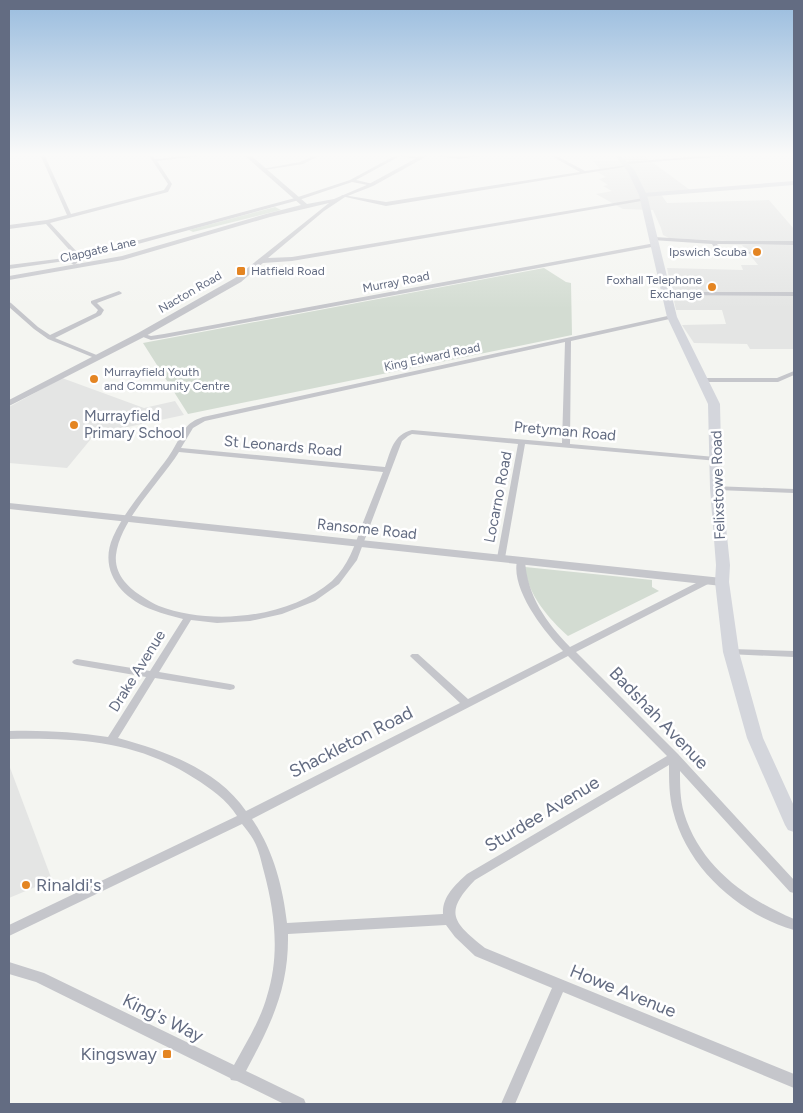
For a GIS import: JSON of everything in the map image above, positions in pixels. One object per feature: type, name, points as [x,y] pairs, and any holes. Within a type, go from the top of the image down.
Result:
[{"type":"main road","name":"Felixstowe Road","points":[[646,206],[672,317],[714,404],[716,488],[723,566],[722,582],[730,652],[754,738],[794,824]]},
{"type":"street","points":[[65,206],[70,216]]},
{"type":"street","points":[[9,227],[47,222],[109,206]]},
{"type":"street","name":"Clapgate Lane","points":[[9,267],[75,258],[269,206]]},
{"type":"street","name":"Clapgate Lane","points":[[9,278],[123,258],[191,236],[306,206]]},
{"type":"street","name":"Nacton Road","points":[[9,403],[141,335],[238,280],[328,206]]},
{"type":"street","points":[[262,261],[292,260],[597,206]]},
{"type":"street","points":[[47,222],[74,250],[76,254],[74,263],[80,267]]},
{"type":"street","points":[[179,231],[191,236]]},
{"type":"street","name":"Murray Road","points":[[141,335],[151,338],[164,336],[655,242],[794,243]]},
{"type":"street","points":[[714,242],[713,244],[718,251],[722,253],[748,253]]},
{"type":"street","points":[[50,338],[99,314],[101,310],[93,302],[119,293]]},
{"type":"street","points":[[666,294],[794,294]]},
{"type":"street","points":[[9,304],[50,338],[97,357]]},
{"type":"street","points":[[9,314],[17,311]]},
{"type":"street","name":"King Edward Road","points":[[177,450],[189,428],[196,422],[217,415],[672,317]]},
{"type":"street","points":[[566,445],[568,339]]},
{"type":"street","points":[[704,380],[778,380],[794,373]]},
{"type":"street","points":[[177,450],[127,519],[114,543],[111,557],[116,575],[124,588],[138,600],[159,610],[188,618],[206,620],[256,617],[296,606],[322,593],[346,574],[354,560],[399,440],[405,434],[412,432]]},
{"type":"street","name":"Pretyman Road","points":[[412,432],[715,459]]},
{"type":"street","name":"Locarno Road","points":[[501,558],[522,441]]},
{"type":"street","name":"St Leonards Road","points":[[177,450],[387,470]]},
{"type":"street","points":[[716,488],[794,491]]},
{"type":"street","name":"Ransome Road","points":[[9,506],[722,582]]},
{"type":"street","name":"Badshah Avenue","points":[[521,560],[520,570],[525,591],[533,607],[553,635],[674,756],[794,888]]},
{"type":"street","name":"Shackleton Road","points":[[9,931],[244,817],[707,581]]},
{"type":"street","name":"Drake Avenue","points":[[112,739],[188,618]]},
{"type":"street","points":[[730,652],[794,654]]},
{"type":"street","points":[[415,656],[466,703]]},
{"type":"street","points":[[77,662],[230,688]]},
{"type":"street","points":[[9,735],[37,733],[112,739],[155,753],[196,773],[221,791],[244,817],[258,838],[265,856],[275,891],[282,929],[277,985],[266,1017],[236,1074]]},
{"type":"street","points":[[674,756],[678,812],[686,835],[697,852],[715,875],[746,902],[794,925]]},
{"type":"street","name":"Sturdee Avenue","points":[[450,919],[449,904],[455,891],[471,877],[674,756]]},
{"type":"street","points":[[282,929],[450,919]]},
{"type":"street","name":"Howe Avenue","points":[[450,919],[458,933],[480,952],[794,1081]]},
{"type":"street","name":"King's Way","points":[[9,968],[39,977],[300,1104]]},
{"type":"street","points":[[508,1104],[559,986]]},
{"type":"shaded area","points":[[617,206],[774,206],[794,229],[794,241],[727,241],[669,238],[663,235],[653,210],[623,209]]},
{"type":"shaded area","points":[[275,207],[281,210],[193,232],[189,230]]},
{"type":"shaded area","points":[[742,245],[794,245],[794,349],[750,349],[747,344],[694,343],[682,325],[726,324],[722,310],[676,310],[667,268],[743,270],[741,265],[758,265]]},
{"type":"shaded area","points":[[544,268],[566,282],[571,283],[572,335],[188,414],[143,343]]},
{"type":"shaded area","name":"Murrayfield Primary School","points":[[62,378],[144,408],[175,401],[184,415],[95,434],[67,468],[9,463],[9,407]]},
{"type":"shaded area","points":[[525,567],[652,580],[652,587],[659,591],[568,636],[547,614],[534,596]]},
{"type":"shaded area","points":[[9,765],[52,880],[9,898]]},
{"type":"place","name":"Ipswich Scuba","points":[[757,252]]},
{"type":"place","name":"Hatfield Road","points":[[241,271]]},
{"type":"place","name":"Foxhall Telephone Exchange","points":[[712,287]]},
{"type":"place","name":"Murrayfield Youth and Community Centre","points":[[94,379]]},
{"type":"place","name":"Murrayfield Primary School","points":[[74,425]]},
{"type":"place","name":"Rinaldi's","points":[[26,885]]},
{"type":"place","name":"Kingsway","points":[[167,1054]]}]
